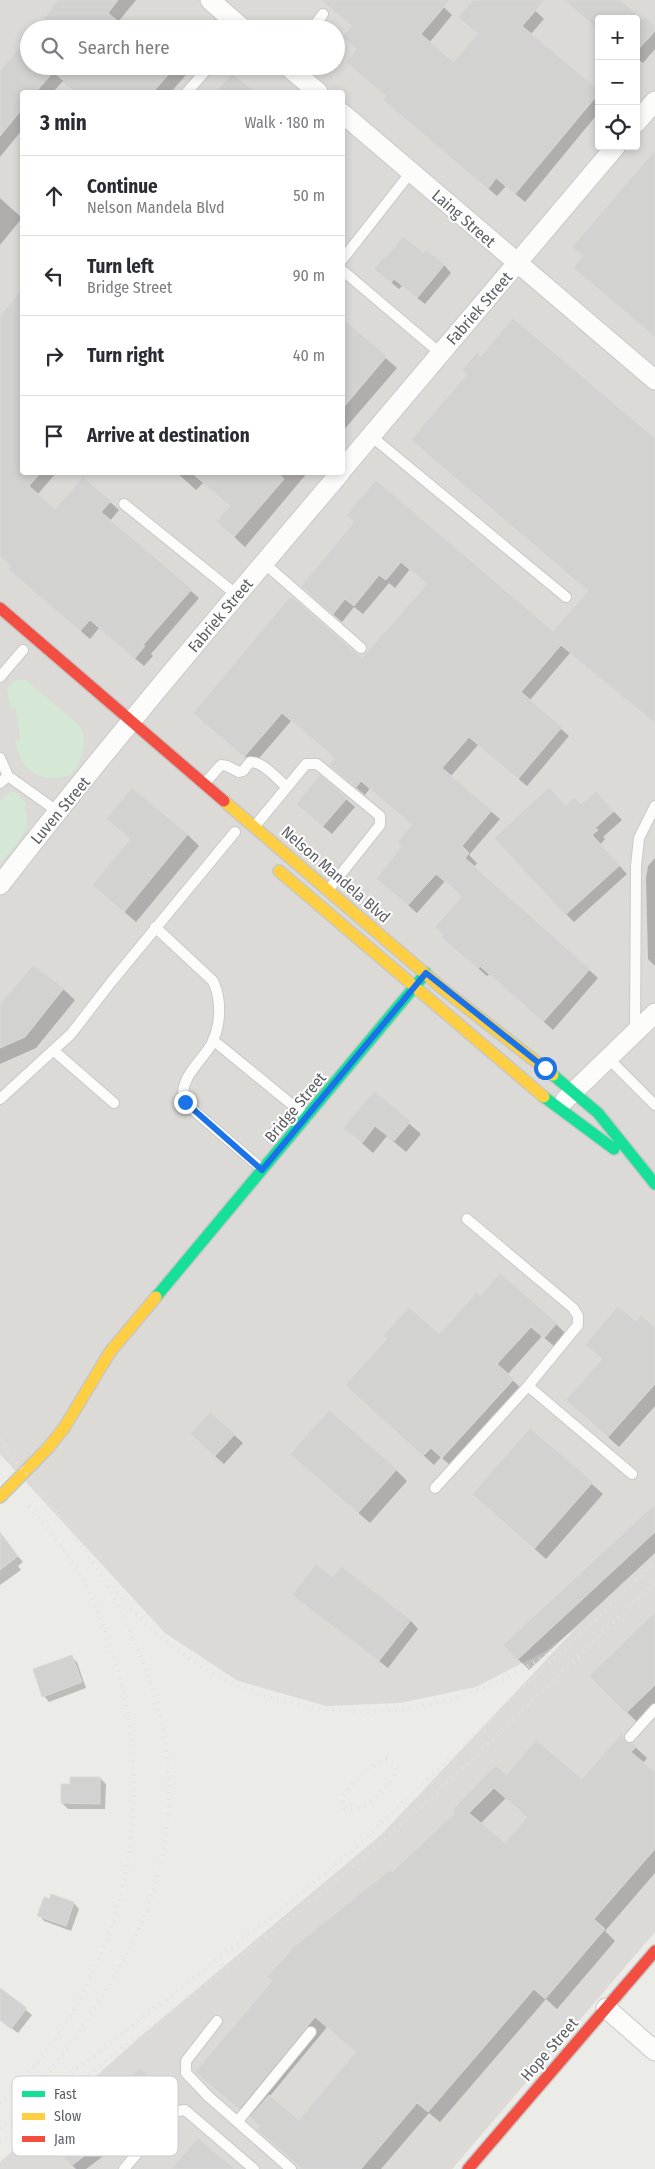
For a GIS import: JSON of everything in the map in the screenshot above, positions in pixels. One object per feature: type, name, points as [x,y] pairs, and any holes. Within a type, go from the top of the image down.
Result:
[{"type":"street","points":[[210,0],[233,20]]},
{"type":"street","points":[[298,75],[316,90]]},
{"type":"street","points":[[640,118],[655,101]]},
{"type":"street","name":"Laing Street","points":[[345,116],[655,380]]},
{"type":"street","name":"Fabriek Street","points":[[345,467],[613,150]]},
{"type":"street","name":"Fabriek Street","points":[[122,730],[339,475]]},
{"type":"street","name":"Nelson Mandela Blvd","points":[[0,608],[122,730],[205,783],[426,973],[598,1113],[655,1183]]},
{"type":"street","points":[[11,640],[27,653]]},
{"type":"street","name":"Luven Street","points":[[0,885],[57,811],[95,768],[122,730]]},
{"type":"street","name":"Nelson Mandela Blvd","points":[[272,865],[557,1108],[643,1170]]},
{"type":"street","name":"Bridge Street","points":[[0,1497],[48,1448],[64,1428],[110,1352],[308,1117],[426,973]]},
{"type":"street","points":[[557,1108],[572,1091],[655,1013]]},
{"type":"street","name":"Hope Street","points":[[468,2169],[655,1951]]},
{"type":"street","points":[[606,2008],[655,2051]]},
{"type":"lane","points":[[318,20],[322,14]]},
{"type":"lane","points":[[189,90],[202,75]]},
{"type":"lane","points":[[345,256],[411,172]]},
{"type":"lane","points":[[345,273],[440,353]]},
{"type":"lane","points":[[371,436],[566,597]]},
{"type":"lane","points":[[124,504],[237,595]]},
{"type":"lane","points":[[264,563],[361,648]]},
{"type":"lane","points":[[0,677],[27,653]]},
{"type":"lane","points":[[0,758],[3,774],[57,811]]},
{"type":"lane","points":[[205,783],[221,765],[238,772],[243,770],[250,762],[254,762],[260,764],[287,787]]},
{"type":"lane","points":[[255,826],[306,764],[317,764],[380,816],[380,825],[329,890]]},
{"type":"lane","points":[[635,1033],[636,866],[639,838],[655,806]]},
{"type":"lane","points":[[0,1099],[71,1034],[155,927],[235,832]]},
{"type":"lane","points":[[155,927],[213,981],[218,992],[219,1012],[213,1040],[185,1083],[183,1099],[262,1170]]},
{"type":"lane","points":[[213,1040],[308,1117]]},
{"type":"lane","points":[[53,1050],[114,1103]]},
{"type":"lane","points":[[608,1058],[654,1102]]},
{"type":"lane","points":[[435,1488],[528,1386],[578,1325],[578,1316],[573,1308],[467,1219]]},
{"type":"lane","points":[[528,1386],[632,1474]]},
{"type":"lane","points":[[630,1737],[655,1709]]},
{"type":"lane","points":[[217,2021],[186,2061],[186,2073],[208,2096],[291,2169]]},
{"type":"lane","points":[[238,2121],[311,2032]]},
{"type":"lane","points":[[178,2110],[185,2110],[254,2169]]},
{"type":"lane","points":[[124,2169],[135,2156]]},
{"type":"shaded area","points":[[0,0],[655,0],[655,1932],[452,2169],[0,2169],[0,2162],[12,2151],[12,2156],[178,2156],[178,2076],[96,2076],[141,2036],[382,1834],[575,1629],[544,1652],[476,1687],[400,1703],[326,1706],[238,1681],[165,1633],[0,1454]]},
{"type":"green space","points":[[17,680],[26,680],[80,726],[84,739],[83,751],[71,775],[50,778],[41,776],[33,773],[22,761],[15,740],[20,740],[16,708],[10,707],[7,688]]},
{"type":"green space","points":[[11,792],[16,793],[26,803],[27,823],[20,839],[0,864],[0,801]]},
{"type":"building","points":[[58,0],[118,0],[108,13],[116,20],[42,20]]},
{"type":"building","points":[[321,0],[450,0],[421,34],[453,62],[478,34],[458,17],[473,0],[545,0],[522,26],[595,87],[595,98],[515,194],[496,178],[488,189],[383,100],[386,96],[346,62],[357,49],[345,39],[345,34],[352,26]]},
{"type":"building","points":[[564,0],[620,0],[638,15],[595,15],[595,27]]},
{"type":"building","points":[[640,17],[643,19],[645,17],[655,26],[655,31],[640,48]]},
{"type":"building","points":[[20,47],[20,75],[50,75],[38,90],[20,90],[20,111],[0,136],[0,71]]},
{"type":"building","points":[[57,75],[168,75],[155,90],[76,90]]},
{"type":"building","points":[[230,75],[234,75],[253,90],[218,90]]},
{"type":"building","points":[[655,150],[655,337],[573,268],[583,256],[572,247]]},
{"type":"building","points":[[403,236],[424,253],[426,250],[445,264],[417,298],[394,279],[391,283],[374,269],[384,257],[386,258]]},
{"type":"building","points":[[20,291],[20,475],[38,475],[29,486],[55,509],[83,477],[111,501],[101,512],[192,589],[143,645],[145,646],[135,658],[90,620],[80,631],[8,569],[11,566],[0,556],[0,316]]},
{"type":"building","points":[[513,318],[655,438],[655,723],[561,645],[521,692],[562,727],[518,779],[469,737],[442,768],[492,810],[462,846],[469,853],[465,858],[590,969],[543,1022],[480,966],[478,969],[441,937],[443,935],[435,927],[462,896],[436,874],[408,905],[376,879],[402,846],[397,842],[412,825],[361,781],[356,787],[329,765],[335,758],[282,713],[244,757],[193,713],[290,597],[362,658],[427,584],[401,562],[386,580],[379,575],[354,606],[345,599],[333,614],[301,586],[354,522],[346,515],[376,480],[553,631],[588,591],[411,440],[467,374],[462,370],[477,352],[481,356]]},
{"type":"building","points":[[345,321],[387,356],[345,405]]},
{"type":"building","points":[[194,475],[280,475],[284,479],[234,537],[216,522],[230,506]]},
{"type":"building","points":[[320,775],[347,798],[323,826],[296,804]]},
{"type":"building","points":[[549,787],[566,806],[574,797],[581,804],[596,791],[614,811],[595,828],[598,830],[592,835],[620,865],[565,915],[494,838]]},
{"type":"building","points":[[132,788],[188,834],[124,912],[92,885],[130,839],[106,819]]},
{"type":"building","points":[[33,965],[64,988],[25,1037],[0,1048],[0,1004]]},
{"type":"building","points":[[374,1091],[411,1121],[394,1141],[375,1126],[362,1143],[343,1128]]},
{"type":"building","points":[[500,1273],[557,1323],[544,1338],[531,1327],[497,1364],[514,1379],[442,1458],[431,1448],[423,1456],[345,1385],[387,1339],[383,1336],[409,1307],[439,1334],[477,1292],[480,1296]]},
{"type":"building","points":[[618,1306],[636,1321],[641,1315],[655,1327],[655,1384],[608,1437],[566,1400],[602,1359],[585,1345]]},
{"type":"building","points":[[329,1410],[397,1469],[358,1513],[290,1454]]},
{"type":"building","points":[[210,1412],[235,1434],[215,1456],[190,1434]]},
{"type":"building","points":[[530,1428],[593,1482],[534,1549],[472,1494]]},
{"type":"building","points":[[655,1504],[655,1532],[517,1660],[503,1645]]},
{"type":"building","points":[[0,1532],[18,1556],[0,1570]]},
{"type":"building","points":[[316,1564],[333,1577],[341,1566],[411,1620],[379,1661],[292,1595]]},
{"type":"building","points":[[655,1612],[655,1685],[626,1713],[589,1676]]},
{"type":"building","points":[[72,1655],[82,1682],[42,1697],[33,1669]]},
{"type":"building","points":[[622,1733],[626,1742],[637,1746],[631,1752],[655,1772],[655,1849],[594,1919],[605,1929],[545,1999],[534,1989],[428,2112],[417,2103],[361,2169],[303,2169],[257,2130],[260,2126],[250,2117],[269,2095],[299,2120],[356,2052],[315,2017],[239,2109],[195,2072],[272,1981],[267,1977],[296,1945],[390,1870],[392,1872],[455,1813],[452,1810],[496,1765],[506,1775],[536,1740],[582,1779]],"holes":[[[494,1788],[527,1817],[505,1843],[469,1813]]]},
{"type":"building","points":[[70,1777],[100,1777],[100,1804],[61,1803],[61,1784],[70,1784]]},
{"type":"building","points":[[51,1894],[74,1902],[66,1926],[37,1916],[44,1897],[50,1899]]},
{"type":"building","points":[[0,1988],[27,2008],[11,2029],[0,2020]]},
{"type":"building","points":[[141,2068],[147,2076],[130,2076]]},
{"type":"building","points":[[198,2138],[235,2169],[171,2169]]},
{"type":"building","points":[[63,2156],[84,2156],[71,2166]]},
{"type":"railway","points":[[0,1440],[89,1557],[126,1621],[154,1695],[161,1721],[169,1773],[165,1843],[154,1886],[139,1928],[119,1968],[96,2006],[71,2043],[45,2076]]},
{"type":"railway","points":[[25,2076],[42,2057],[76,2005],[103,1950],[121,1891],[132,1831],[134,1769],[127,1708],[111,1648],[98,1612],[82,1578],[70,1559],[28,1505]]},
{"type":"railway","points":[[68,2076],[352,1851],[655,1562]]},
{"type":"railway","points":[[86,2076],[278,1928],[368,1853],[478,1753],[655,1582]]},
{"type":"railway","points":[[114,1586],[141,1619],[174,1648],[210,1671],[249,1690],[290,1703],[333,1710],[375,1711],[418,1707],[456,1698],[510,1676],[560,1646]]},
{"type":"railway","points":[[386,1759],[394,1764],[396,1770],[389,1784],[376,1798],[368,1803],[352,1809],[345,1808],[342,1799],[349,1788],[367,1769],[386,1759]]},
{"type":"railway","points":[[0,2103],[12,2090]]},
{"type":"railway","points":[[0,2129],[12,2120]]},
{"type":"railway","points":[[0,2143],[12,2134]]},
{"type":"traffic: fast","points":[[156,1297],[426,973]]},
{"type":"traffic: fast","points":[[553,1075],[598,1113],[655,1184]]},
{"type":"traffic: fast","points":[[544,1097],[614,1149]]},
{"type":"traffic: slow","points":[[224,801],[443,989],[553,1075]]},
{"type":"traffic: slow","points":[[279,871],[544,1097]]},
{"type":"traffic: slow","points":[[0,1497],[48,1448],[64,1428],[110,1352],[156,1297]]},
{"type":"traffic: jam","points":[[0,608],[224,801]]},
{"type":"traffic: jam","points":[[468,2169],[655,1951]]},
{"type":"route","points":[[185,1102],[262,1170],[426,973],[545,1068]]}]
